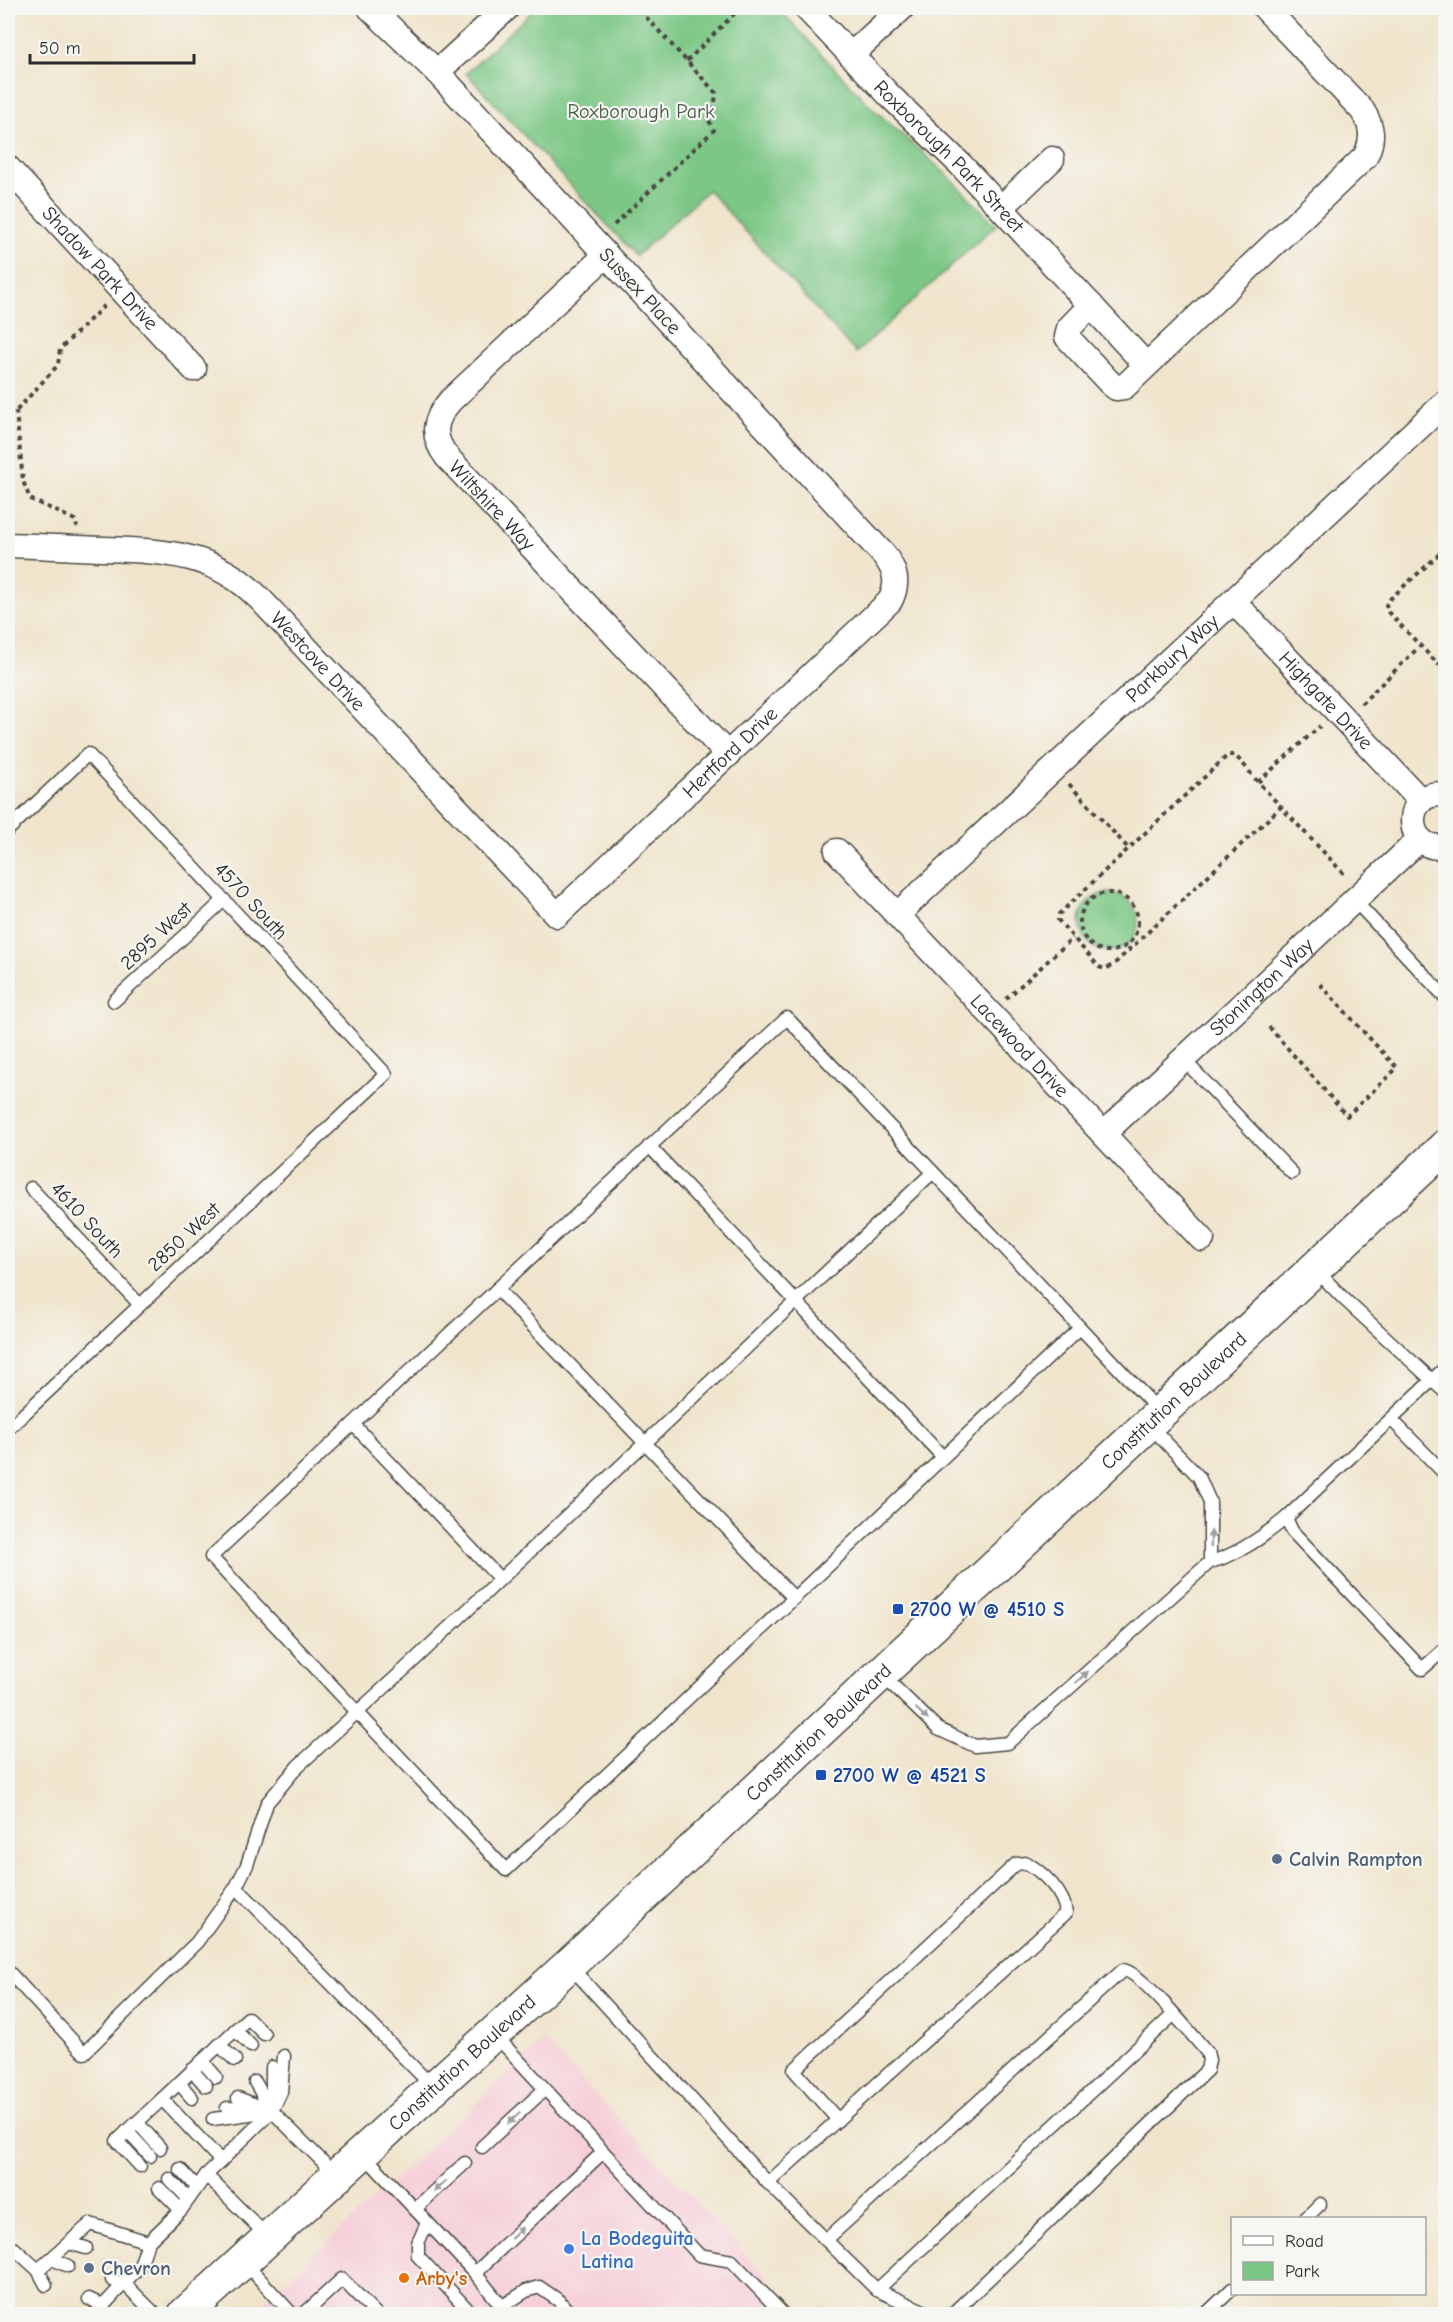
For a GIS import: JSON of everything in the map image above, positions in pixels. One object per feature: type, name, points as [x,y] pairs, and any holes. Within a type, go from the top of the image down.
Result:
[{"type":"main road","name":"Constitution Boulevard","points":[[185,2314],[495,2034],[1446,1146]]},
{"type":"street","name":"Sussex Place","points":[[370,8],[437,72],[884,555],[895,573],[897,584]]},
{"type":"street","points":[[437,72],[507,8]]},
{"type":"street","name":"Roxborough Park Street","points":[[806,8],[1001,208],[1146,365]]},
{"type":"street","points":[[851,55],[902,8]]},
{"type":"street","points":[[1091,305],[1069,328],[1067,332],[1071,342],[1110,383],[1116,388],[1124,387],[1365,157],[1372,138],[1371,128],[1362,110],[1265,8]]},
{"type":"street","points":[[1001,208],[1052,159]]},
{"type":"street","name":"Shadow Park Drive","points":[[8,168],[194,369]]},
{"type":"street","name":"Wiltshire Way","points":[[606,255],[451,400],[438,417],[435,427],[436,437],[447,457],[728,755]]},
{"type":"street","name":"Parkbury Way","points":[[897,915],[1446,402]]},
{"type":"street","name":"Westcove Drive","points":[[8,545],[153,551],[193,558],[213,564],[230,574],[261,600],[557,915]]},
{"type":"street","name":"Hertford Drive","points":[[557,915],[882,610],[890,602],[897,584]]},
{"type":"street","name":"Highgate Drive","points":[[1233,601],[1421,801]]},
{"type":"street","points":[[1446,795],[1431,795],[1421,801],[1416,806],[1412,819],[1420,839],[1430,845],[1446,846]]},
{"type":"street","name":"Stonington Way","points":[[1103,1134],[1420,839]]},
{"type":"street","name":"Lacewood Drive","points":[[837,851],[1202,1239]]},
{"type":"lane","name":"4570 South","points":[[8,830],[88,754],[386,1074]]},
{"type":"lane","name":"2895 West","points":[[114,1001],[224,900]]},
{"type":"lane","points":[[1354,900],[1446,998]]},
{"type":"lane","points":[[1080,1328],[506,1870],[211,1557],[786,1018],[1080,1328],[1154,1418],[1198,1477],[1210,1502],[1210,1562]]},
{"type":"lane","points":[[1183,1059],[1292,1173]]},
{"type":"lane","name":"2850 West","points":[[8,1429],[386,1074]]},
{"type":"lane","points":[[650,1146],[943,1457]]},
{"type":"lane","points":[[8,1971],[84,2053],[197,1942],[236,1887],[247,1864],[267,1803],[298,1766],[932,1173]]},
{"type":"lane","name":"4610 South","points":[[31,1188],[140,1305]]},
{"type":"lane","points":[[1314,1268],[1343,1298],[1446,1393]]},
{"type":"lane","points":[[497,1289],[794,1598]]},
{"type":"lane","points":[[880,1673],[938,1729],[975,1746],[1008,1743],[1210,1562],[1225,1558],[1268,1532],[1286,1518],[1446,1367]]},
{"type":"lane","points":[[1391,1419],[1446,1475]]},
{"type":"lane","points":[[353,1424],[500,1579]]},
{"type":"lane","points":[[1286,1518],[1292,1531],[1422,1669],[1446,1648]]},
{"type":"lane","points":[[768,2183],[838,2120],[1066,1912],[1059,1894],[1038,1870],[1027,1863],[1016,1864],[794,2070],[838,2120]]},
{"type":"lane","points":[[236,1887],[435,2089]]},
{"type":"lane","points":[[569,1965],[768,2183],[877,2290],[930,2314]]},
{"type":"lane","points":[[826,2240],[1123,1970],[1130,1970],[1207,2052],[1208,2070],[952,2314]]},
{"type":"lane","points":[[877,2290],[1173,2014]]},
{"type":"lane","points":[[140,2166],[117,2140],[248,2018],[264,2034]]},
{"type":"lane","points":[[236,2030],[251,2046]]},
{"type":"lane","points":[[495,2034],[602,2153],[699,2255],[732,2261],[783,2314]]},
{"type":"lane","points":[[219,2045],[235,2060]]},
{"type":"lane","points":[[89,2299],[103,2306],[125,2284],[148,2242],[181,2210],[197,2187],[220,2161],[272,2111],[281,2092],[284,2056]]},
{"type":"lane","points":[[202,2061],[216,2077]]},
{"type":"lane","points":[[272,2067],[272,2111]]},
{"type":"lane","points":[[192,2070],[206,2086]]},
{"type":"lane","points":[[255,2082],[272,2111],[338,2176]]},
{"type":"lane","points":[[179,2083],[192,2098]]},
{"type":"lane","points":[[482,2147],[545,2089]]},
{"type":"lane","points":[[237,2098],[272,2111]]},
{"type":"lane","points":[[162,2099],[220,2161]]},
{"type":"lane","points":[[227,2108],[272,2111]]},
{"type":"lane","points":[[213,2119],[272,2111]]},
{"type":"lane","points":[[127,2131],[155,2152],[136,2122]]},
{"type":"lane","points":[[475,2273],[602,2153]]},
{"type":"lane","points":[[363,2154],[475,2273],[505,2311],[526,2291],[539,2287],[558,2300],[572,2314]]},
{"type":"lane","points":[[415,2209],[465,2163]]},
{"type":"lane","points":[[180,2169],[197,2187]]},
{"type":"lane","points":[[207,2175],[269,2238]]},
{"type":"lane","points":[[169,2179],[189,2199]]},
{"type":"lane","points":[[159,2188],[181,2210]]},
{"type":"lane","points":[[1307,2217],[1320,2204]]},
{"type":"lane","points":[[427,2223],[418,2243],[418,2256],[472,2314]]},
{"type":"lane","points":[[38,2270],[90,2224],[148,2242]]},
{"type":"lane","points":[[69,2243],[86,2248]]},
{"type":"lane","points":[[8,2254],[15,2249],[38,2270],[46,2285]]},
{"type":"lane","points":[[52,2259],[68,2266]]},
{"type":"lane","points":[[243,2261],[292,2314]]},
{"type":"lane","points":[[304,2314],[342,2279],[376,2314]]},
{"type":"lane","points":[[112,2280],[125,2284],[155,2314]]},
{"type":"lane","points":[[1206,2314],[1231,2291]]},
{"type":"path","points":[[614,225],[714,130],[707,117],[714,111],[716,93],[638,8]]},
{"type":"path","points":[[687,61],[740,8]]},
{"type":"path","points":[[8,412],[16,411],[58,365],[60,348],[111,300]]},
{"type":"path","points":[[16,411],[23,481],[30,499],[75,520],[77,526]]},
{"type":"path","points":[[1446,548],[1386,605],[1388,612],[1438,664],[1446,664]]},
{"type":"path","points":[[1358,706],[1420,646]]},
{"type":"path","points":[[1258,782],[1320,725]]},
{"type":"path","points":[[1282,806],[1113,965],[1106,969],[1099,967],[1058,920],[1059,914],[1228,755],[1234,755],[1246,765],[1258,782],[1282,806],[1346,876]]},
{"type":"path","points":[[1068,783],[1129,849]]},
{"type":"path","points":[[1114,893],[1130,902],[1138,919],[1137,929],[1127,945],[1109,951],[1091,945],[1084,938],[1079,919],[1082,909],[1095,896],[1114,893]]},
{"type":"path","points":[[1006,999],[1073,938]]},
{"type":"path","points":[[1269,1027],[1347,1116],[1397,1068],[1317,981]]},
{"type":"shaded area","points":[[544,2040],[802,2314],[250,2314]]},
{"type":"green space","name":"Roxborough Park","points":[[536,8],[778,8],[870,106],[946,174],[996,225],[856,353],[708,190],[636,256],[466,73]]},
{"type":"green space","points":[[1109,893],[1120,895],[1130,901],[1136,911],[1138,922],[1136,933],[1130,943],[1120,949],[1109,951],[1098,949],[1088,943],[1082,933],[1080,922],[1082,911],[1088,901],[1098,895]]},
{"type":"place","name":"2700 W @ 4510 S","points":[[898,1609]]},
{"type":"place","name":"2700 W @ 4521 S","points":[[821,1775]]},
{"type":"place","name":"Calvin Rampton","points":[[1277,1859]]},
{"type":"place","name":"La Bodeguita Latina","points":[[569,2249]]},
{"type":"place","name":"Chevron","points":[[89,2268]]},
{"type":"place","name":"Arby's","points":[[404,2278]]}]
